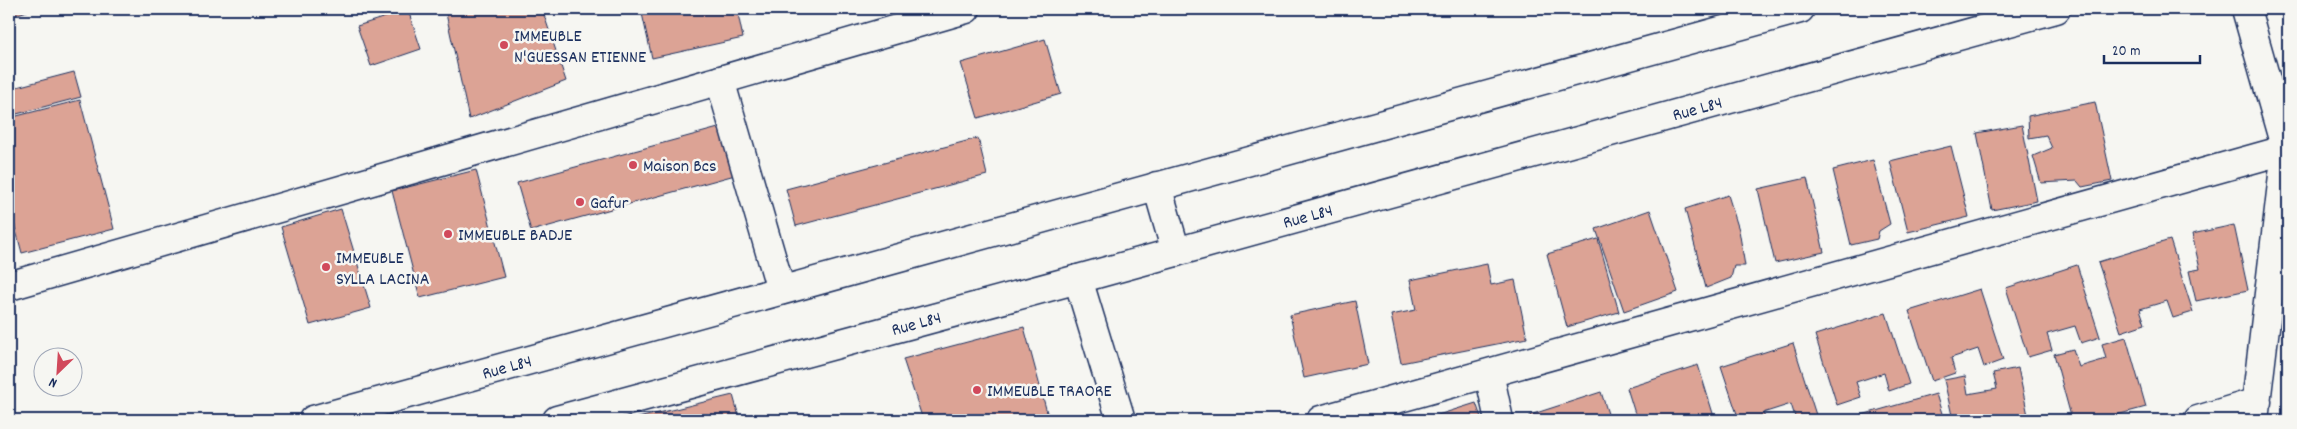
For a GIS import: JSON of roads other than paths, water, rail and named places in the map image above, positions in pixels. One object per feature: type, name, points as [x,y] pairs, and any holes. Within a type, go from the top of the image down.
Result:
[{"type":"main road","points":[[9,286],[966,9]]},
{"type":"main road","name":"Rue L84","points":[[313,420],[1800,9]]},
{"type":"main road","name":"Rue L84","points":[[557,420],[1078,279],[2056,9]]},
{"type":"main road","points":[[2198,420],[2256,411],[2287,149],[2246,9]]},
{"type":"main road","points":[[720,80],[781,290]]},
{"type":"main road","points":[[1321,420],[2287,149]]},
{"type":"main road","points":[[1157,186],[1176,252]]},
{"type":"main road","points":[[1078,279],[1121,420]]},
{"type":"main road","points":[[1489,373],[1499,420]]},
{"type":"place","name":"IMMEUBLE N'GUESSAN ETIENNE","points":[[504,45]]},
{"type":"place","name":"Maison Bcs","points":[[633,165]]},
{"type":"place","name":"Gafur","points":[[580,202]]},
{"type":"place","name":"IMMEUBLE BADJE","points":[[448,234]]},
{"type":"place","name":"IMMEUBLE SYLLA LACINA","points":[[326,267]]},
{"type":"place","name":"IMMEUBLE TRAORE","points":[[977,390]]}]
